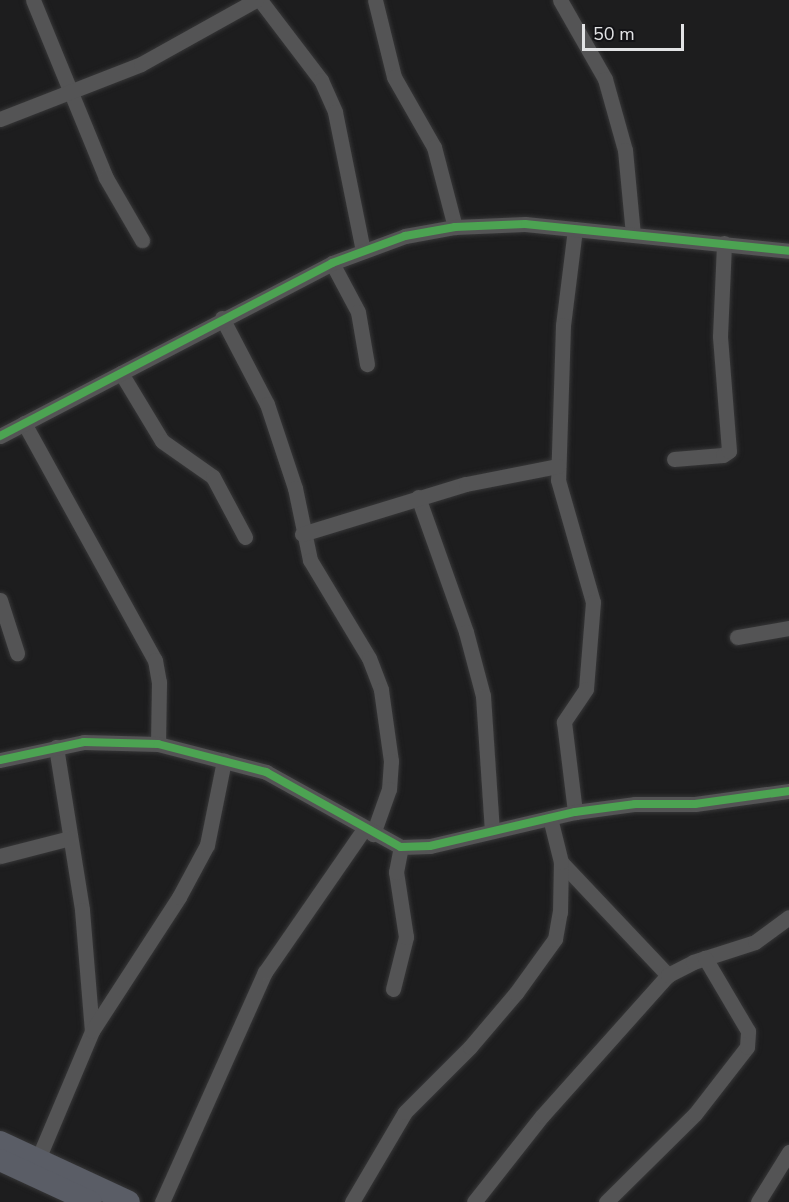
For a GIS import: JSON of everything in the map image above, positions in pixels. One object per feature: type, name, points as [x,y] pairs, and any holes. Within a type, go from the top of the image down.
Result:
[{"type":"highway","points":[[0,1142],[129,1202]]},
{"type":"highway","points":[[0,1160],[91,1202]]},
{"type":"street","points":[[33,0],[73,92],[106,178],[142,240]]},
{"type":"street","points":[[0,119],[43,100],[73,92],[141,64],[258,0],[321,80],[335,112],[363,251]]},
{"type":"street","points":[[375,0],[394,77],[434,147],[456,227]]},
{"type":"street","points":[[560,0],[605,79],[625,150],[633,235]]},
{"type":"street","points":[[0,436],[222,318],[332,263],[405,236],[456,227],[525,224],[789,251]]},
{"type":"street","points":[[575,229],[563,325],[558,466],[561,499],[593,602],[586,689],[564,722],[575,812]]},
{"type":"street","points":[[674,459],[723,455],[729,451],[720,336],[724,243]]},
{"type":"street","points":[[332,263],[358,312],[367,364]]},
{"type":"street","points":[[162,1202],[266,972],[369,832],[389,789],[391,761],[381,690],[369,658],[318,577],[302,534],[295,488],[267,404],[222,318]]},
{"type":"street","points":[[121,373],[162,441],[213,477],[245,537]]},
{"type":"street","points":[[24,423],[154,660],[159,682],[158,744]]},
{"type":"street","points":[[302,534],[418,497],[558,466]]},
{"type":"street","points":[[418,497],[466,632],[483,696],[492,831]]},
{"type":"street","points":[[0,600],[17,653]]},
{"type":"street","points":[[737,637],[789,628]]},
{"type":"street","points":[[0,760],[84,742],[158,744],[266,772],[317,798],[369,832],[401,847],[430,846],[575,812],[635,804],[695,804],[789,790]]},
{"type":"street","points":[[56,747],[86,942],[92,1031]]},
{"type":"street","points":[[38,1159],[92,1031],[180,897],[207,845],[224,761]]},
{"type":"street","points":[[352,1202],[405,1112],[470,1047],[516,993],[555,939],[560,912],[561,862],[550,818]]},
{"type":"street","points":[[0,856],[70,838]]},
{"type":"street","points":[[393,989],[406,937],[396,872],[401,847]]},
{"type":"street","points":[[561,862],[668,975]]},
{"type":"street","points":[[474,1202],[542,1116],[668,975],[705,958],[755,942],[789,917]]},
{"type":"street","points":[[606,1202],[695,1114],[747,1047],[748,1031],[705,958]]},
{"type":"street","points":[[758,1202],[789,1152]]},
{"type":"cycle path","points":[[0,436],[332,263],[405,236],[455,227],[525,224],[789,251]]},
{"type":"cycle path","points":[[0,760],[84,742],[158,744],[266,772],[401,847],[430,846],[575,812],[635,804],[695,804],[789,791]]}]
